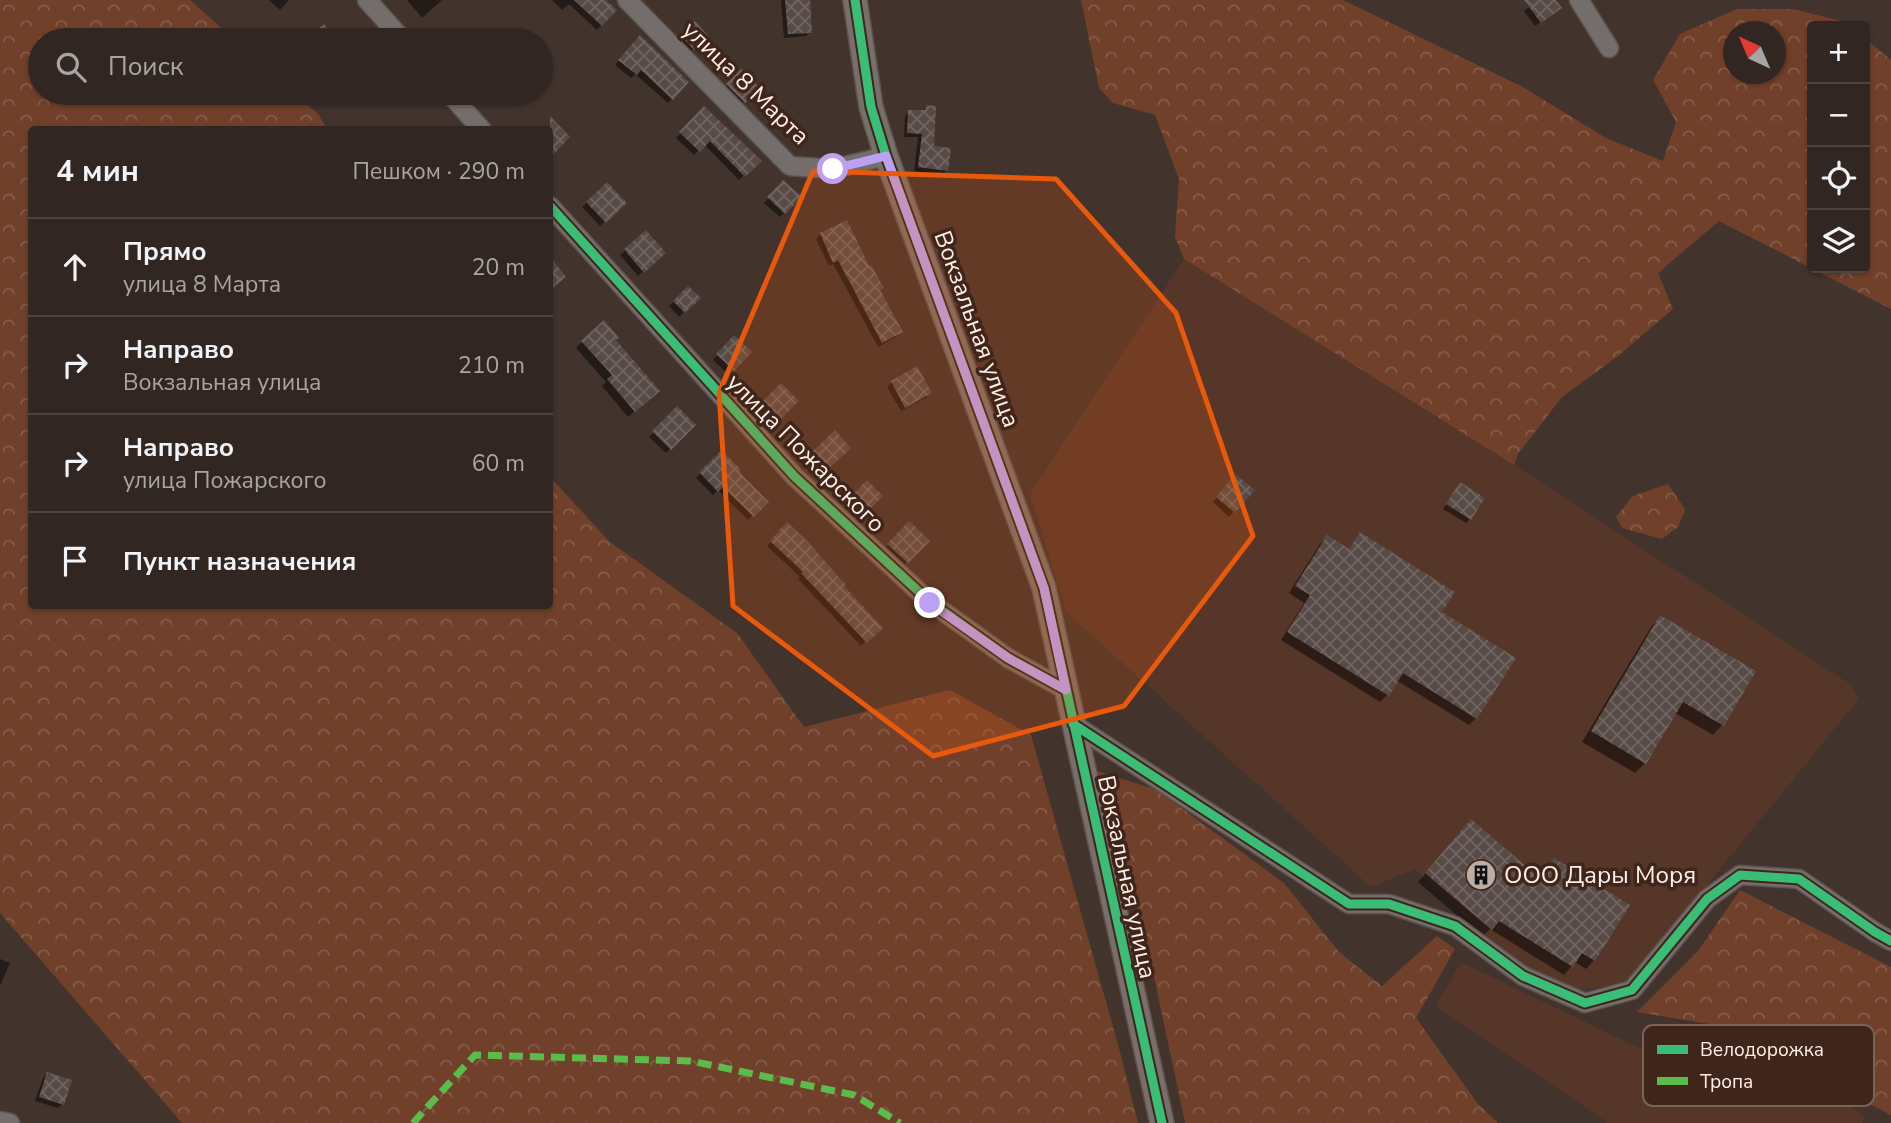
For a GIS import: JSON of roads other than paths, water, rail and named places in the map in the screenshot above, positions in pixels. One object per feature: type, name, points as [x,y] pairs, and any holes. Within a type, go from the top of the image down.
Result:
[{"type":"street","points":[[367,0],[392,28]]},
{"type":"street","name":"улица 8 Марта","points":[[627,0],[790,166],[833,169],[886,156]]},
{"type":"street","name":"Вокзальная улица","points":[[855,0],[871,107],[886,156],[1044,588],[1161,1123]]},
{"type":"street","points":[[1579,0],[1609,48]]},
{"type":"street","points":[[460,105],[478,126]]},
{"type":"street","name":"улица Пожарского","points":[[553,209],[794,476],[930,603],[1008,658],[1066,690]]},
{"type":"street","points":[[1073,723],[1349,904],[1389,904],[1455,926],[1523,976],[1585,1003],[1632,990],[1707,899],[1740,875],[1799,879],[1891,941]]},
{"type":"street","points":[[0,1121],[10,1123]]},
{"type":"place","name":"ООО Дары Моря","points":[[1481,875]]}]
